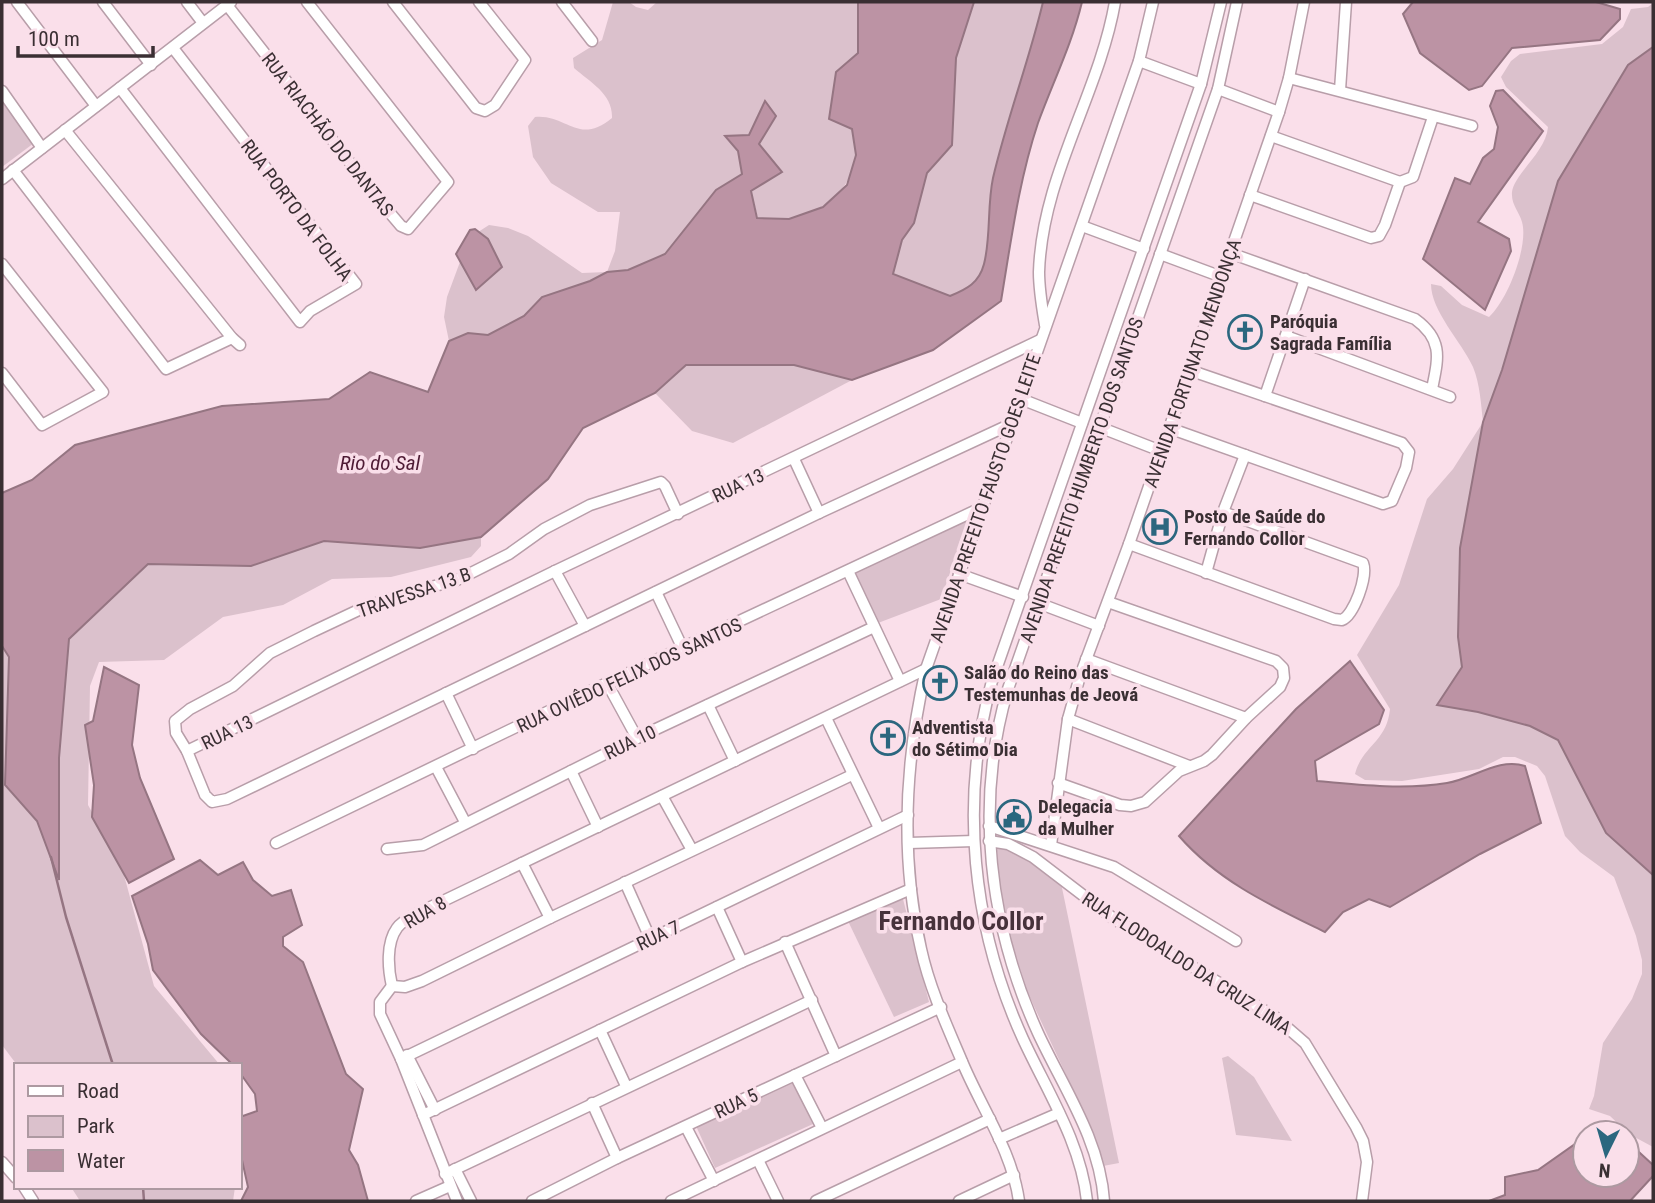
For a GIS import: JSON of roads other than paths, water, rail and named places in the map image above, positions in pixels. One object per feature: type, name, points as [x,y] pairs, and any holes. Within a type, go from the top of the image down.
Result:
[{"type":"street","points":[[17,2],[96,106]]},
{"type":"street","points":[[103,2],[150,65]]},
{"type":"street","points":[[187,2],[203,23]]},
{"type":"street","name":"RUA RIACHÃO DO DANTAS","points":[[229,4],[383,206],[404,229],[408,229],[448,182],[307,2]]},
{"type":"street","points":[[393,2],[476,108],[487,111],[498,100],[525,60],[479,2]]},
{"type":"street","points":[[562,2],[592,41]]},
{"type":"street","points":[[1045,326],[1039,272],[1047,215],[1061,165],[1107,39],[1115,2]]},
{"type":"street","name":"AVENIDA PREFEITO FAUSTO GOES LEITE","points":[[1019,1201],[1014,1175],[962,1062],[921,948],[911,888],[909,843],[908,774],[912,738],[926,669],[1139,61],[1153,2]]},
{"type":"street","name":"AVENIDA PREFEITO HUMBERTO DOS SANTOS","points":[[1087,1201],[1077,1157],[1009,1008],[993,963],[978,889],[974,841],[977,755],[986,704],[1201,84],[1220,2]]},
{"type":"street","name":"AVENIDA PREFEITO HUMBERTO DOS SANTOS","points":[[1104,1201],[1097,1161],[1088,1136],[1038,1032],[1014,971],[996,897],[989,841],[991,777],[1001,712],[1218,89],[1237,2]]},
{"type":"street","name":"AVENIDA FORTUNATO MENDONÇA","points":[[1051,845],[1068,719],[1086,659],[1129,544],[1279,112],[1289,78],[1304,2]]},
{"type":"street","points":[[1339,90],[1346,2]]},
{"type":"street","points":[[2,179],[229,4]]},
{"type":"street","name":"RUA PORTO DA FOLHA","points":[[120,88],[300,322],[310,311],[356,284],[173,48]]},
{"type":"street","points":[[1139,61],[1201,84]]},
{"type":"street","points":[[1289,78],[1472,127]]},
{"type":"street","points":[[1218,89],[1279,112]]},
{"type":"street","points":[[2,91],[43,148]]},
{"type":"street","points":[[1270,136],[1400,182],[1413,177],[1433,117]]},
{"type":"street","points":[[13,170],[166,369],[236,342],[65,130]]},
{"type":"street","points":[[1250,195],[1373,238],[1382,231],[1400,182]]},
{"type":"street","points":[[1082,226],[1144,249]]},
{"type":"street","points":[[1230,253],[1406,315],[1422,324],[1433,337],[1437,347],[1437,365],[1432,389]]},
{"type":"street","points":[[1160,254],[1222,277]]},
{"type":"street","points":[[2,264],[103,392],[42,425],[2,373]]},
{"type":"street","points":[[1265,396],[1305,279]]},
{"type":"street","points":[[1286,336],[1450,397]]},
{"type":"street","name":"RUA 13","points":[[1011,424],[819,513],[216,803],[206,797],[187,751],[555,571],[1041,340]]},
{"type":"street","points":[[1169,428],[1384,505],[1390,503],[1394,497],[1409,453],[1404,444],[1189,370]]},
{"type":"street","points":[[1021,399],[1082,423]]},
{"type":"street","points":[[1099,427],[1161,451]]},
{"type":"street","points":[[1206,573],[1223,512],[1245,455]]},
{"type":"street","points":[[793,459],[819,513]]},
{"type":"street","name":"TRAVESSA 13 B","points":[[187,751],[174,729],[177,719],[233,686],[270,653],[314,631],[365,607],[455,581],[509,554],[544,529],[579,510],[655,483],[664,484],[678,514]]},
{"type":"street","name":"RUA OVIÊDO FELIX DOS SANTOS","points":[[276,843],[607,683],[983,507]]},
{"type":"street","points":[[1129,544],[1341,620],[1349,616],[1364,575],[1364,566],[1359,561],[1223,512]]},
{"type":"street","points":[[555,571],[585,626]]},
{"type":"street","points":[[848,571],[900,681]]},
{"type":"street","points":[[959,574],[1023,597]]},
{"type":"street","points":[[656,592],[683,649]]},
{"type":"street","points":[[1058,783],[1120,805],[1135,806],[1145,802],[1179,771],[1208,759],[1245,718],[1282,684],[1284,675],[1280,663],[1108,602]]},
{"type":"street","points":[[1038,603],[1099,626]]},
{"type":"street","name":"RUA 10","points":[[387,849],[423,845],[637,738],[874,627]]},
{"type":"street","points":[[1086,659],[1245,718]]},
{"type":"street","name":"RUA 8","points":[[404,1057],[379,1006],[382,997],[392,986],[389,971],[390,952],[400,924],[926,669]]},
{"type":"street","points":[[607,683],[637,738]]},
{"type":"street","points":[[446,694],[473,749]]},
{"type":"street","points":[[986,704],[1001,712]]},
{"type":"street","points":[[708,705],[735,761]]},
{"type":"street","points":[[825,718],[879,828]]},
{"type":"street","points":[[1068,719],[1189,766]]},
{"type":"street","points":[[436,767],[465,822]]},
{"type":"street","points":[[571,771],[598,827]]},
{"type":"street","points":[[392,986],[405,986],[422,981],[852,775]]},
{"type":"street","points":[[662,796],[692,850]]},
{"type":"street","name":"RUA 7","points":[[404,1057],[908,815]]},
{"type":"street","points":[[989,826],[1097,860],[1125,872],[1237,942]]},
{"type":"street","points":[[909,843],[974,841]]},
{"type":"street","name":"RUA FLODOALDO DA CRUZ LIMA","points":[[989,841],[1008,844],[1033,857],[1114,919],[1275,1017],[1296,1033],[1315,1058],[1363,1141],[1367,1162],[1362,1201]]},
{"type":"street","points":[[522,863],[550,918]]},
{"type":"street","points":[[625,882],[650,938]]},
{"type":"street","points":[[423,1115],[741,962],[911,888]]},
{"type":"street","points":[[717,907],[741,962]]},
{"type":"street","points":[[785,942],[836,1056]]},
{"type":"street","points":[[450,1172],[626,1086],[812,1000]]},
{"type":"street","name":"RUA 5","points":[[532,1201],[617,1158],[941,1007]]},
{"type":"street","points":[[600,1030],[626,1086]]},
{"type":"street","points":[[404,1057],[435,1110]]},
{"type":"street","points":[[404,1057],[423,1115],[450,1172],[471,1201]]},
{"type":"street","points":[[671,1201],[962,1062]]},
{"type":"street","points":[[796,1075],[822,1128]]},
{"type":"street","points":[[592,1103],[617,1158]]},
{"type":"street","points":[[999,1139],[1059,1113]]},
{"type":"street","points":[[816,1201],[990,1119]]},
{"type":"street","points":[[686,1127],[714,1181]]},
{"type":"street","points":[[758,1160],[779,1201]]},
{"type":"street","points":[[450,1172],[450,1186],[457,1201]]},
{"type":"street","points":[[959,1201],[1014,1175]]},
{"type":"street","points":[[416,1201],[450,1186]]},
{"type":"water","name":"Rio do Sal","points":[[858,2],[974,2],[956,58],[952,145],[927,173],[914,223],[902,240],[893,274],[950,296],[972,284],[984,264],[993,178],[1043,2],[1082,2],[1031,145],[1016,211],[1001,301],[933,350],[852,380],[794,365],[686,365],[655,393],[583,428],[548,479],[481,537],[420,548],[324,541],[251,566],[148,564],[69,639],[59,758],[59,880],[37,821],[5,785],[9,657],[2,646],[2,493],[32,480],[75,445],[222,406],[329,399],[370,372],[428,392],[449,341],[468,333],[488,335],[524,316],[542,297],[590,281],[607,272],[628,270],[665,254],[716,190],[742,174],[738,151],[725,136],[749,135],[765,101],[776,116],[759,144],[782,172],[751,191],[757,218],[789,219],[823,207],[847,185],[856,155],[852,129],[829,119],[836,72],[858,53]]},
{"type":"water","points":[[1413,2],[1596,2],[1620,9],[1620,19],[1600,40],[1512,48],[1482,86],[1469,90],[1420,53],[1403,14]]},
{"type":"water","points":[[1653,47],[1653,875],[1606,833],[1558,740],[1530,726],[1478,712],[1437,705],[1462,667],[1458,637],[1460,548],[1483,422],[1502,370],[1558,181],[1628,65]]},
{"type":"water","points":[[1503,90],[1543,131],[1478,222],[1509,239],[1511,251],[1485,310],[1423,259],[1455,178],[1470,184],[1483,158],[1494,149],[1498,127],[1490,106],[1496,91]]},
{"type":"water","points":[[475,229],[488,239],[502,267],[476,290],[456,254],[470,230]]},
{"type":"water","points":[[1350,661],[1384,710],[1379,724],[1315,761],[1317,781],[1382,786],[1431,785],[1457,781],[1496,766],[1515,764],[1525,766],[1541,823],[1480,854],[1390,907],[1369,899],[1343,912],[1325,932],[1229,880],[1211,867],[1179,836],[1296,709]]},
{"type":"water","points":[[104,667],[139,685],[132,745],[140,778],[174,859],[129,883],[92,817],[94,785],[85,725],[93,721]]},
{"type":"water","points":[[200,860],[218,875],[243,862],[253,880],[272,896],[291,890],[302,925],[283,937],[283,946],[303,962],[346,1074],[363,1089],[349,1150],[358,1165],[368,1201],[241,1201],[248,1187],[242,1160],[242,1116],[257,1111],[255,1094],[242,1076],[242,1063],[231,1063],[201,1034],[153,970],[148,944],[132,896]]},
{"type":"water","points":[[1571,1147],[1571,1189],[1641,1189],[1641,1154],[1653,1165],[1653,1176],[1630,1201],[1489,1201],[1505,1195],[1505,1177],[1538,1170]]},
{"type":"waterway","points":[[51,857],[66,917],[112,1063]]},
{"type":"waterway","points":[[143,1189],[144,1201]]},
{"type":"place","name":"Paróquia Sagrada Família","points":[[1245,332]]},
{"type":"place","name":"Posto de Saúde do Fernando Collor","points":[[1160,527]]},
{"type":"place","name":"Salão do Reino das Testemunhas de Jeová","points":[[940,683]]},
{"type":"place","name":"Adventista do Sétimo Dia","points":[[888,738]]},
{"type":"place","name":"Delegacia da Mulher","points":[[1014,817]]},
{"type":"district","name":"Fernando Collor","points":[[961,921]]}]
